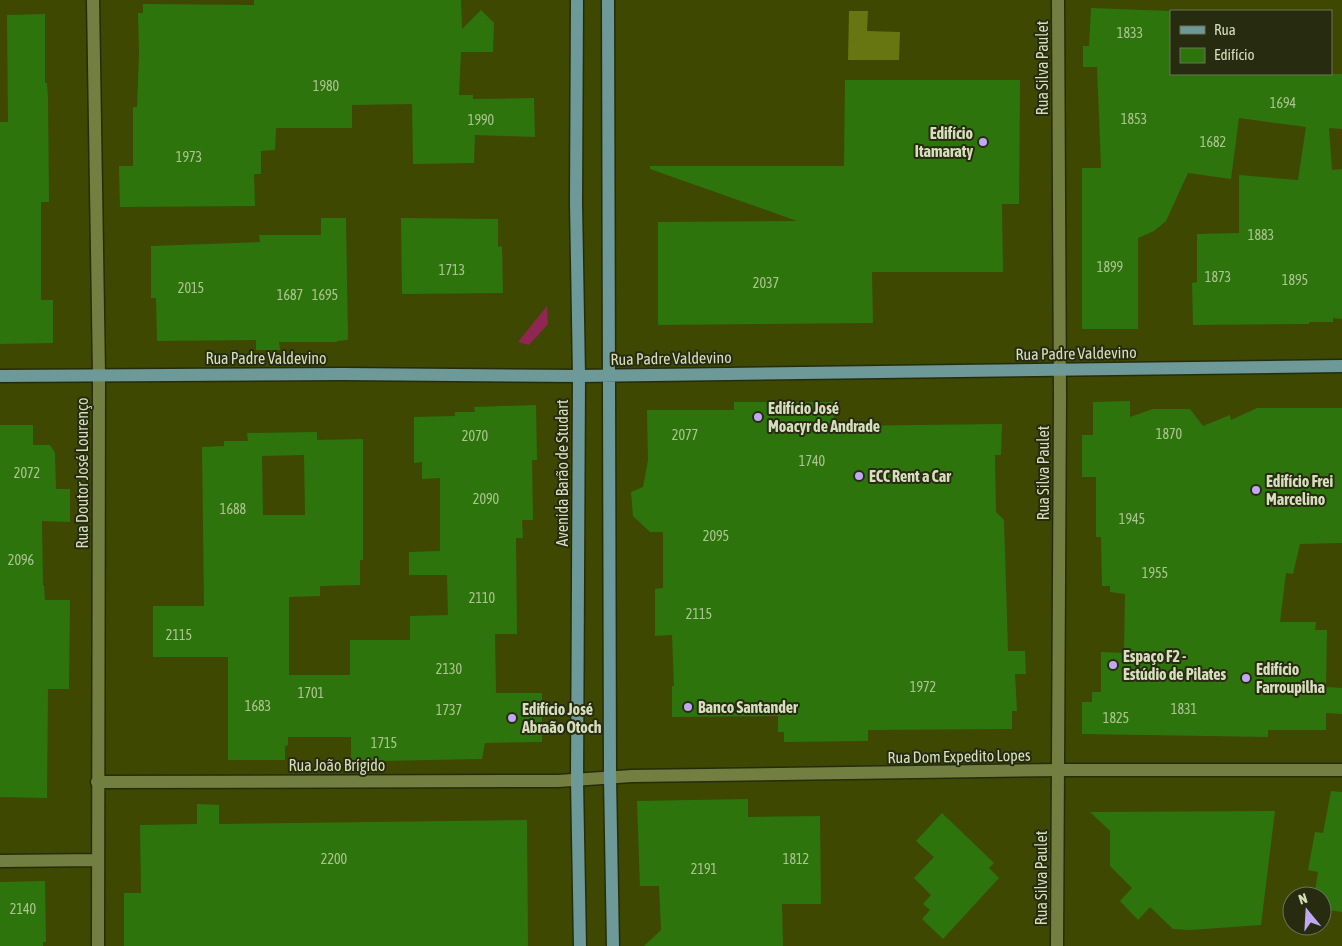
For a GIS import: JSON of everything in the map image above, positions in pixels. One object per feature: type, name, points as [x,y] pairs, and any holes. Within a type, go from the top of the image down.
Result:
[{"type":"main road","name":"Avenida Barão de Studart","points":[[577,0],[576,203],[579,376],[576,780],[580,946]]},
{"type":"main road","points":[[608,0],[610,778],[613,946]]},
{"type":"main road","name":"Rua Padre Valdevino","points":[[0,376],[99,374],[579,376],[1342,366]]},
{"type":"street","name":"Rua Doutor José Lourenço","points":[[93,0],[99,374],[98,946]]},
{"type":"street","name":"Rua Silva Paulet","points":[[1057,946],[1060,369],[1058,0]]},
{"type":"street","name":"Rua Dom Expedito Lopes","points":[[576,780],[1059,770],[1342,770]]},
{"type":"street","name":"Rua João Brígido","points":[[97,782],[576,780]]},
{"type":"street","points":[[0,861],[98,860]]},
{"type":"shaded area","points":[[849,11],[868,11],[867,31],[900,32],[899,60],[848,60]]},
{"type":"shaded area","points":[[547,306],[548,324],[529,345],[518,342]]},
{"type":"building","points":[[254,0],[461,0],[462,29],[481,10],[494,23],[493,52],[461,52],[459,95],[473,95],[473,99],[534,98],[535,137],[475,135],[474,163],[413,164],[412,104],[352,105],[352,128],[276,128],[275,150],[261,151],[261,174],[254,174],[255,206],[120,207],[119,166],[133,166],[133,107],[137,107],[139,54],[138,13],[143,13],[143,4],[254,5]]},
{"type":"building","points":[[1091,8],[1170,11],[1170,75],[1342,74],[1342,129],[1329,128],[1332,170],[1342,169],[1342,319],[1333,318],[1333,322],[1309,322],[1309,324],[1193,325],[1192,283],[1197,282],[1197,234],[1239,233],[1239,175],[1298,180],[1306,127],[1239,118],[1231,179],[1188,173],[1166,221],[1154,231],[1138,238],[1138,329],[1082,329],[1082,168],[1101,168],[1097,67],[1083,67],[1083,46],[1089,46]]},
{"type":"building","points":[[45,14],[49,202],[41,202],[41,300],[53,300],[53,343],[0,344],[0,122],[8,122],[7,15]]},
{"type":"building","points":[[845,80],[1020,80],[1019,204],[1002,204],[1003,272],[872,272],[873,323],[658,325],[658,222],[797,221],[650,169],[650,166],[844,166]]},
{"type":"building","points":[[321,218],[346,218],[348,340],[337,342],[279,342],[280,350],[256,350],[256,340],[157,341],[156,298],[151,298],[151,246],[260,242],[259,235],[321,235]]},
{"type":"building","points":[[401,218],[498,219],[498,247],[502,246],[503,293],[402,294]]},
{"type":"building","points":[[1130,401],[1130,417],[1153,409],[1190,409],[1203,426],[1230,415],[1231,420],[1257,408],[1342,408],[1342,543],[1300,544],[1293,574],[1286,573],[1280,622],[1316,622],[1315,630],[1327,630],[1326,687],[1342,688],[1342,714],[1326,713],[1326,730],[1268,730],[1268,737],[1082,734],[1082,702],[1092,702],[1092,692],[1101,692],[1101,652],[1124,653],[1125,594],[1110,592],[1110,586],[1102,586],[1101,537],[1096,537],[1096,477],[1082,477],[1082,435],[1093,435],[1093,402]]},
{"type":"building","points":[[734,402],[834,402],[834,426],[1002,424],[1001,455],[995,455],[996,512],[1004,520],[1008,651],[1025,651],[1026,674],[1015,674],[1017,711],[1012,711],[1012,729],[868,730],[868,741],[784,742],[784,732],[778,732],[778,716],[672,717],[672,686],[674,686],[672,635],[655,636],[655,589],[663,588],[663,532],[650,532],[633,516],[631,492],[643,487],[648,460],[647,410],[734,410]]},
{"type":"building","points":[[536,405],[537,460],[532,460],[533,520],[522,520],[523,538],[516,538],[517,634],[495,634],[496,693],[542,693],[542,742],[485,743],[482,759],[381,761],[351,760],[351,737],[288,737],[288,745],[285,746],[285,760],[228,760],[228,657],[153,657],[153,606],[204,606],[202,447],[224,446],[224,441],[248,441],[247,433],[317,432],[317,440],[363,439],[363,560],[360,560],[360,585],[320,586],[320,596],[289,597],[289,675],[350,675],[350,640],[410,640],[410,616],[448,615],[447,575],[409,575],[409,552],[440,551],[440,478],[422,479],[422,462],[414,463],[414,417],[455,416],[455,412],[475,412],[474,407]],"holes":[[[304,455],[305,515],[263,515],[262,456]]]},
{"type":"building","points":[[0,425],[33,425],[33,445],[50,445],[55,453],[56,489],[70,489],[70,522],[42,521],[45,600],[70,600],[69,689],[48,689],[47,798],[0,797]]},
{"type":"building","points":[[1331,791],[1342,792],[1342,912],[1332,910],[1332,886],[1316,886],[1318,872],[1308,870],[1315,832],[1323,833]]},
{"type":"building","points":[[748,799],[748,817],[820,816],[821,904],[782,904],[783,946],[644,946],[661,930],[659,886],[640,886],[637,801]]},
{"type":"building","points":[[197,804],[219,805],[219,824],[527,820],[528,946],[124,946],[124,893],[141,893],[140,825],[197,824]]},
{"type":"building","points":[[1275,811],[1261,925],[1190,930],[1173,929],[1150,907],[1138,920],[1120,901],[1132,888],[1110,866],[1110,831],[1090,812]]},
{"type":"building","points":[[942,813],[994,863],[989,868],[999,878],[943,939],[922,919],[930,910],[923,904],[931,895],[914,878],[934,857],[916,841]]},
{"type":"building","points":[[45,881],[46,942],[43,942],[43,946],[0,946],[0,882]]},
{"type":"place","name":"Edifício Itamaraty","points":[[983,142]]},
{"type":"place","name":"Edifício José Moacyr de Andrade","points":[[758,417]]},
{"type":"place","name":"ECC Rent a Car","points":[[859,476]]},
{"type":"place","name":"Edifício Frei Marcelino","points":[[1256,490]]},
{"type":"place","name":"Espaço F2 - Estúdio de Pilates","points":[[1113,665]]},
{"type":"place","name":"Edifício Farroupilha","points":[[1246,678]]},
{"type":"place","name":"Banco Santander","points":[[688,707]]},
{"type":"place","name":"Edifício José Abraão Otoch","points":[[512,718]]}]
